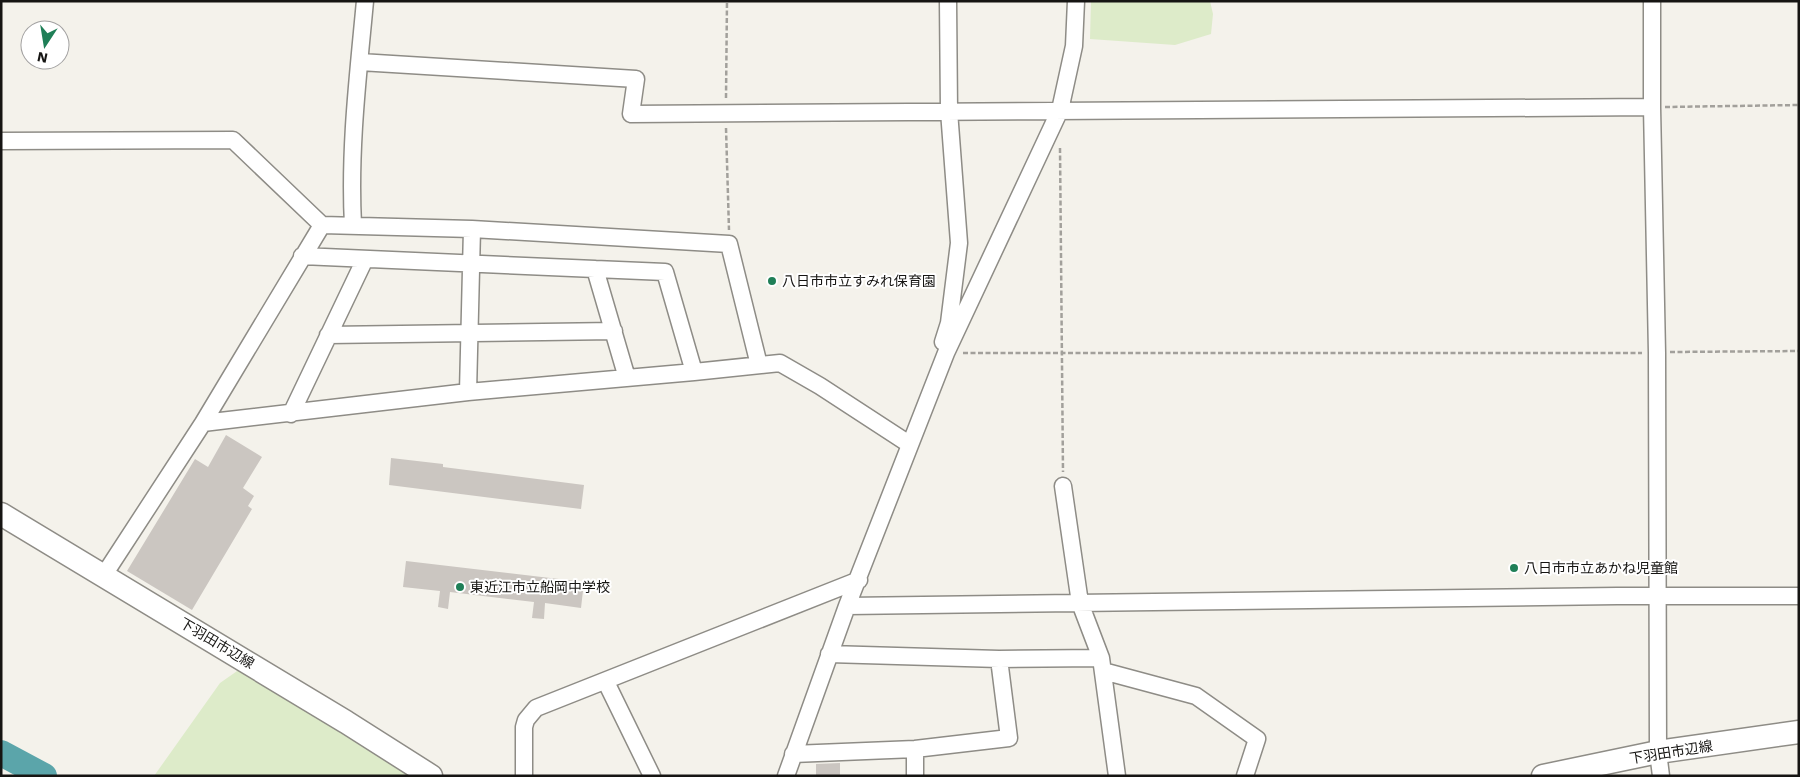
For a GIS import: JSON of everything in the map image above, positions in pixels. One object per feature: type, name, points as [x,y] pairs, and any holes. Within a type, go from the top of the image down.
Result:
[{"type":"main road","name":"下羽田市辺線","points":[[1,514],[346,722],[431,776]]},
{"type":"main road","name":"下羽田市辺線","points":[[1543,776],[1658,752],[1799,732]]},
{"type":"street","points":[[353,225],[351,194],[352,151],[365,1]]},
{"type":"street","points":[[946,353],[942,344],[949,323],[959,243],[949,111],[948,1]]},
{"type":"street","points":[[786,776],[847,606],[946,353],[1060,110],[1074,46],[1076,1]]},
{"type":"street","points":[[1652,1],[1652,107],[1657,352],[1658,752],[1661,776]]},
{"type":"street","points":[[360,62],[636,79],[631,114],[1652,107]]},
{"type":"street","points":[[1,141],[233,140],[322,225],[472,229],[729,244],[759,366]]},
{"type":"street","points":[[104,575],[203,424],[322,225]]},
{"type":"street","points":[[468,392],[472,229]]},
{"type":"street","points":[[302,256],[665,272],[694,372]]},
{"type":"street","points":[[291,414],[365,259]]},
{"type":"street","points":[[596,269],[627,378]]},
{"type":"street","points":[[328,335],[614,331]]},
{"type":"street","points":[[203,424],[468,392],[780,363],[820,386],[910,444]]},
{"type":"street","points":[[1063,486],[1080,604],[1102,664],[1117,776]]},
{"type":"street","points":[[524,776],[524,727],[526,720],[536,708],[606,682],[858,580]]},
{"type":"street","points":[[847,606],[1799,596]]},
{"type":"street","points":[[829,654],[1102,664],[1196,696],[1257,739],[1245,776]]},
{"type":"street","points":[[793,754],[915,749],[1009,738],[1000,659]]},
{"type":"street","points":[[606,682],[652,776]]},
{"type":"street","points":[[915,749],[915,776]]},
{"type":"path","points":[[1652,107],[1799,105]]},
{"type":"path","points":[[1060,139],[1063,486]]},
{"type":"path","points":[[946,353],[1799,351]]},
{"type":"green space","points":[[1091,1],[1210,1],[1213,14],[1211,34],[1175,45],[1090,39]]},
{"type":"green space","points":[[240,669],[407,774],[406,776],[154,776],[220,683]]},
{"type":"building","points":[[226,435],[262,457],[243,488],[254,496],[248,506],[252,509],[192,610],[127,571],[195,459],[208,467]]},
{"type":"building","points":[[391,458],[443,464],[443,467],[584,485],[581,509],[389,485]]},
{"type":"building","points":[[406,561],[584,582],[581,608],[545,603],[544,619],[532,618],[534,602],[450,592],[448,609],[438,607],[440,591],[403,587]]},
{"type":"building","points":[[840,763],[840,776],[816,776],[816,764]]},
{"type":"waterway","points":[[1,753],[44,776]]},
{"type":"place","name":"八日市市立すみれ保育園","points":[[772,281]]},
{"type":"place","name":"八日市市立あかね児童館","points":[[1514,568]]},
{"type":"place","name":"東近江市立船岡中学校","points":[[460,587]]}]
